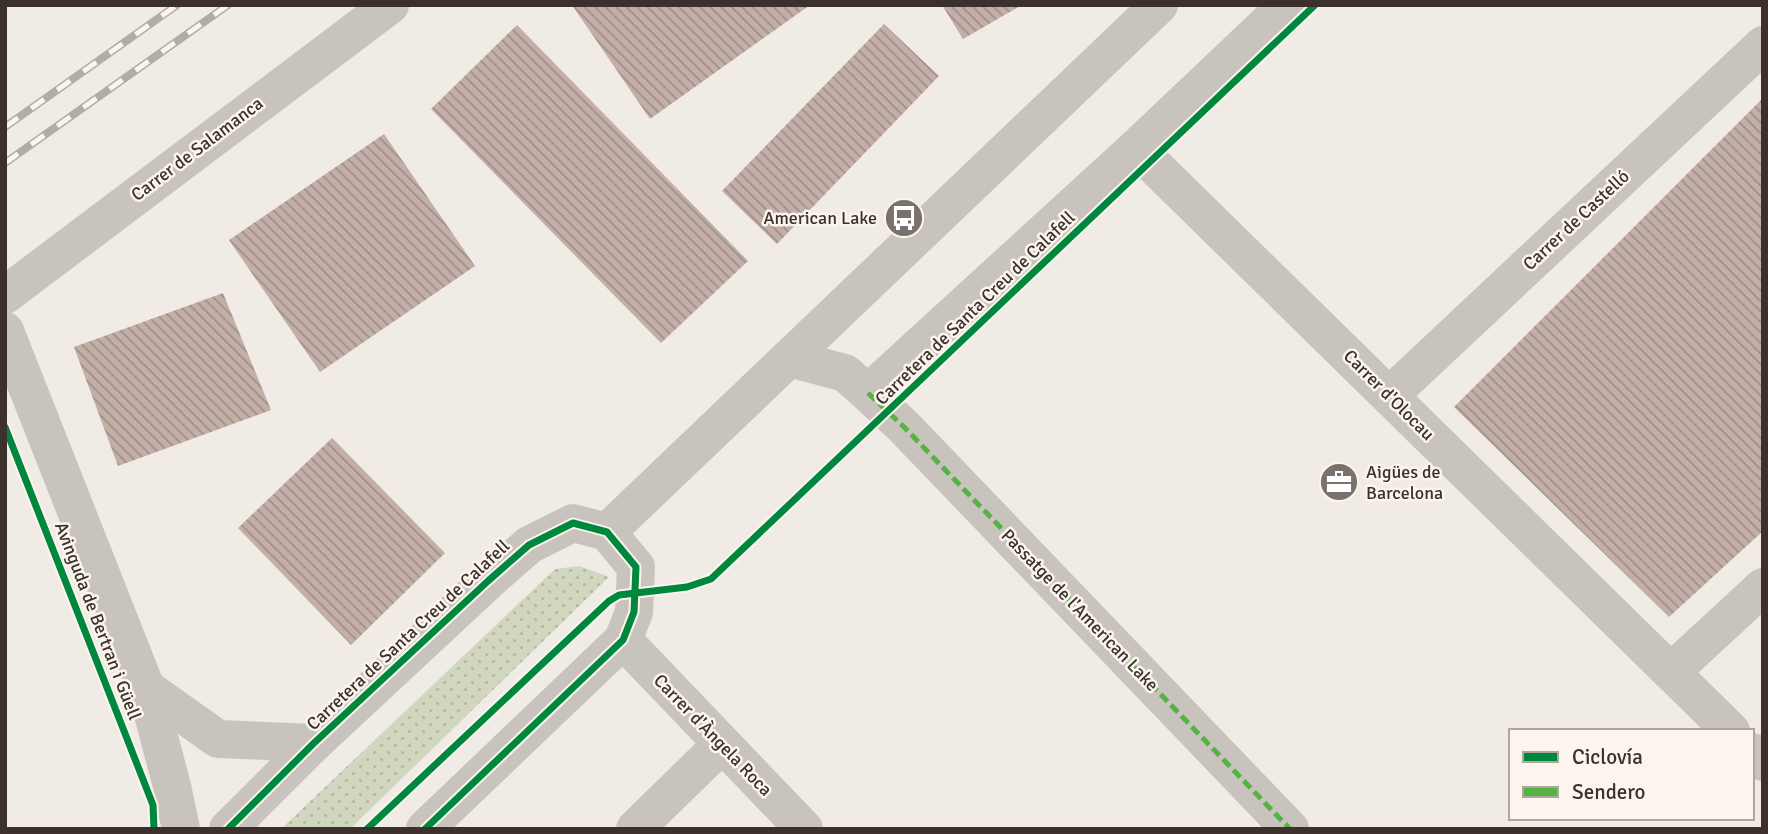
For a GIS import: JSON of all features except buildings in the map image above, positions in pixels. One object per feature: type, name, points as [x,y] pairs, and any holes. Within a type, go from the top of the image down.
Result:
[{"type":"street","name":"Carrer de Salamanca","points":[[5,295],[390,5]]},
{"type":"street","points":[[425,829],[623,640],[634,612],[636,568],[607,532],[1159,5]]},
{"type":"street","points":[[868,393],[1136,148],[1287,5]]},
{"type":"street","name":"Carrer de Castelló","points":[[1390,396],[1763,45]]},
{"type":"street","name":"Carrer d'Olocau","points":[[1136,148],[1729,729]]},
{"type":"street","name":"Avinguda de Bertran i Güell","points":[[5,331],[146,688],[181,829]]},
{"type":"street","name":"Passatge de l'American Lake","points":[[789,358],[845,373],[868,393],[905,428],[1290,829]]},
{"type":"street","name":"Carretera de Santa Creu de Calafell","points":[[228,829],[314,743],[530,545],[573,523],[607,532]]},
{"type":"street","points":[[1671,672],[1763,587]]},
{"type":"street","name":"Carrer d'Àngela Roca","points":[[623,640],[804,829]]},
{"type":"street","name":"Avinguda de Bertran i Güell","points":[[146,688],[218,739],[314,743]]},
{"type":"street","points":[[635,829],[722,744]]},
{"type":"green space","points":[[579,566],[609,577],[350,829],[281,829],[555,569]]},
{"type":"railway","points":[[5,127],[177,5]]},
{"type":"railway","points":[[5,163],[228,5]]},
{"type":"marked path","points":[[868,393],[905,428],[1290,829]]},
{"type":"cycle path","points":[[367,829],[609,601],[619,595],[687,587],[711,579],[1315,5]]},
{"type":"cycle path","points":[[5,427],[153,805],[154,829]]},
{"type":"cycle path","points":[[228,829],[314,743],[529,545],[573,523],[607,532],[636,567],[634,612],[623,640],[425,829]]},
{"type":"place","name":"American Lake","points":[[904,218]]},
{"type":"place","name":"Aigües de Barcelona","points":[[1339,482]]}]
